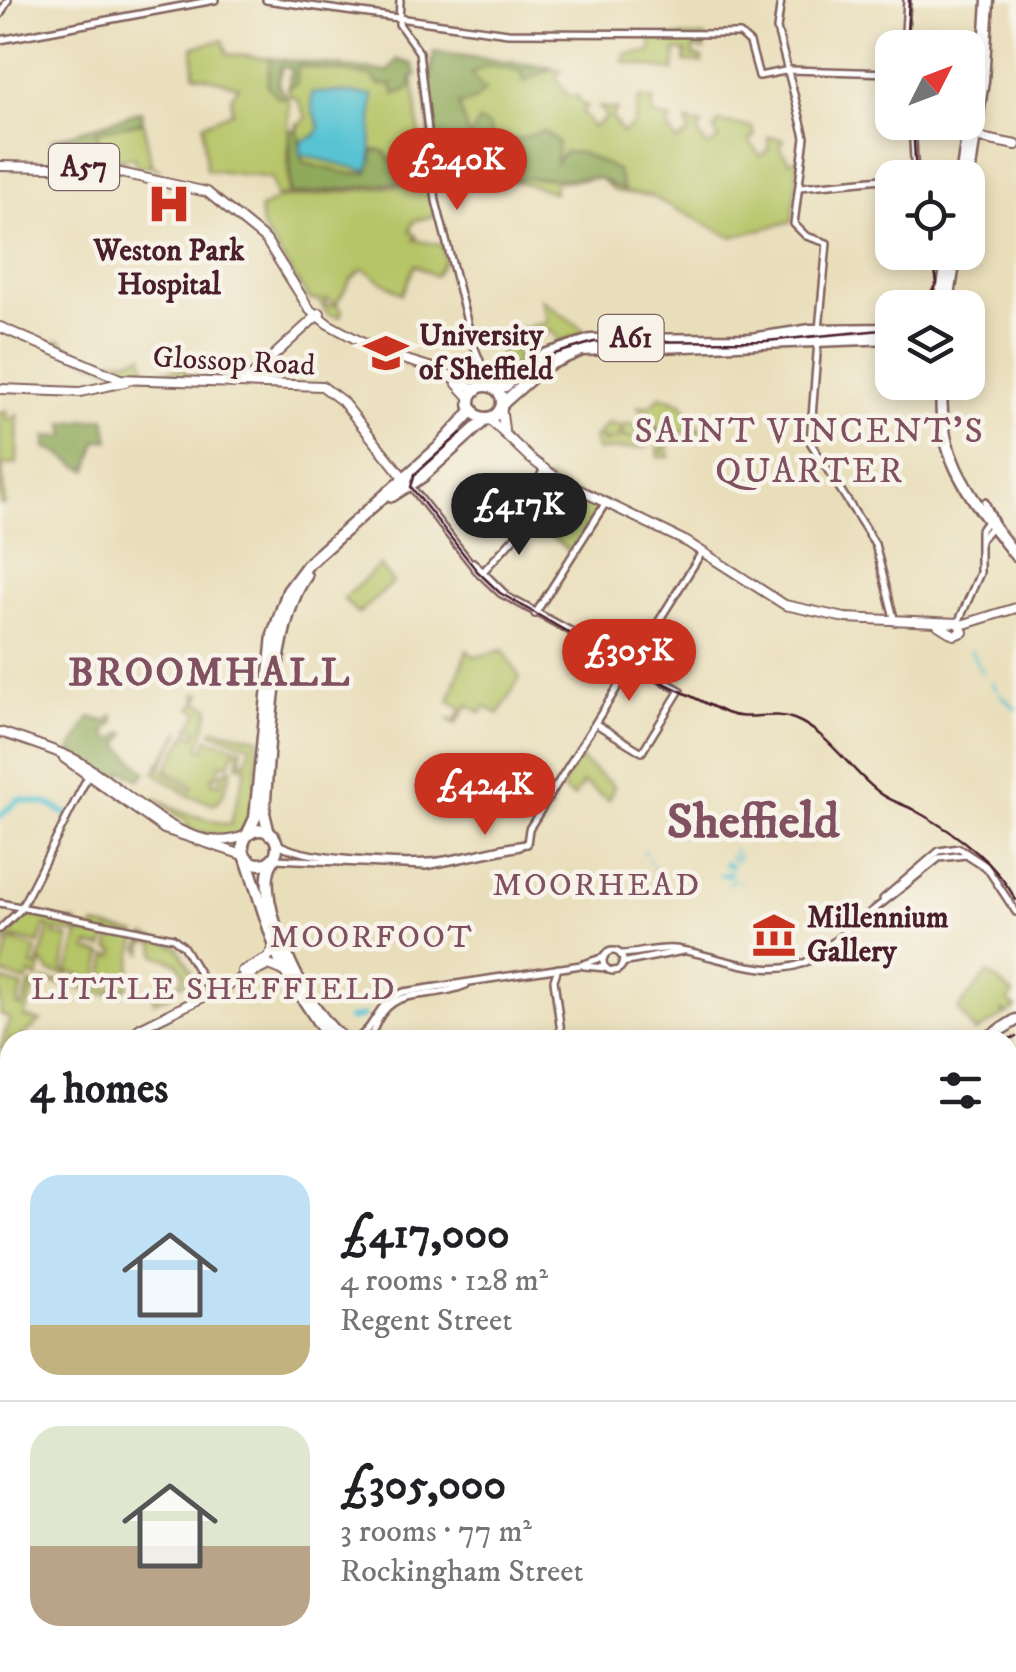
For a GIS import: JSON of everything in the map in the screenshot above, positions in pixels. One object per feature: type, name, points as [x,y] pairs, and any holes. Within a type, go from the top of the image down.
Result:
[{"type":"highway","points":[[981,30],[986,1]]},
{"type":"highway","points":[[982,30],[986,1]]},
{"type":"highway","points":[[969,160],[970,140]]},
{"type":"highway","points":[[966,160],[974,140]]},
{"type":"highway","points":[[942,290],[950,272]]},
{"type":"highway","points":[[950,272],[950,290]]},
{"type":"highway","name":"A61","points":[[502,406],[545,366],[582,350],[822,329],[875,329]]},
{"type":"highway","name":"A61","points":[[407,481],[481,394],[505,386],[544,355],[587,340],[758,338],[822,329],[875,336]]},
{"type":"highway","points":[[481,394],[502,406],[488,418],[481,394]]},
{"type":"highway","points":[[943,400],[940,420],[945,448],[1016,556]]},
{"type":"highway","points":[[944,400],[948,442],[1016,547]]},
{"type":"highway","name":"A61","points":[[332,1030],[282,950],[245,857],[247,834],[256,818],[273,636],[291,592],[309,563],[488,418]]},
{"type":"highway","name":"A61","points":[[291,592],[279,663],[265,804],[274,860],[266,883],[284,971],[323,1030]]},
{"type":"highway","points":[[247,834],[272,838]]},
{"type":"highway","points":[[245,857],[258,864],[274,860]]},
{"type":"main road","points":[[985,139],[1016,145]]},
{"type":"main road","points":[[969,151],[1003,143]]},
{"type":"main road","name":"A57","points":[[0,166],[98,168],[203,190],[266,240],[306,302],[328,324],[381,350],[451,376],[481,394]]},
{"type":"main road","points":[[249,383],[255,371],[318,314]]},
{"type":"main road","name":"A57","points":[[318,314],[366,343]]},
{"type":"main road","points":[[306,325],[328,324]]},
{"type":"main road","name":"Glossop Road","points":[[0,326],[114,377],[315,385],[333,392],[407,481]]},
{"type":"main road","points":[[93,388],[98,372]]},
{"type":"main road","points":[[93,388],[114,377]]},
{"type":"main road","points":[[0,389],[93,388],[134,380]]},
{"type":"main road","points":[[502,406],[506,433]]},
{"type":"main road","points":[[488,418],[542,468],[702,552],[787,608],[957,627],[1014,606]]},
{"type":"main road","points":[[0,732],[61,755],[172,830],[245,857]]},
{"type":"main road","points":[[91,777],[172,830],[224,839],[247,834]]},
{"type":"main road","points":[[211,992],[282,950]]},
{"type":"main road","points":[[143,1030],[266,966],[284,971]]},
{"type":"main road","points":[[203,980],[221,984]]},
{"type":"street","points":[[0,14],[8,0]]},
{"type":"street","points":[[0,40],[215,0]]},
{"type":"street","points":[[266,0],[508,33],[740,34],[750,43],[759,76],[790,70],[875,72]]},
{"type":"street","points":[[400,0],[398,18],[418,47],[432,187],[481,368],[481,394]]},
{"type":"street","points":[[780,0],[778,25],[806,137],[794,222],[806,236],[827,243],[811,444],[873,539],[895,622]]},
{"type":"street","points":[[905,30],[907,0]]},
{"type":"street","points":[[800,187],[875,180]]},
{"type":"street","points":[[481,368],[481,394]]},
{"type":"street","points":[[481,574],[531,519],[524,513],[543,476],[542,468]]},
{"type":"street","name":"Glossop Road","points":[[407,481],[491,584],[535,614],[680,690],[642,752],[596,724]]},
{"type":"street","points":[[957,627],[981,571],[980,541],[991,522],[985,502]]},
{"type":"street","points":[[535,614],[605,504]]},
{"type":"street","points":[[980,541],[991,522]]},
{"type":"street","points":[[274,860],[294,856],[427,862],[527,844],[529,829],[702,552]]},
{"type":"street","points":[[0,930],[22,908],[67,814],[91,777]]},
{"type":"street","points":[[272,838],[289,850],[395,862]]},
{"type":"street","points":[[374,1030],[383,1010],[415,991],[438,991],[581,965],[612,951],[683,951],[764,968],[794,968],[812,959],[943,849],[968,851],[994,876],[1016,912]]},
{"type":"street","points":[[897,889],[935,861],[954,854],[973,859],[988,870]]},
{"type":"street","points":[[0,903],[175,939],[211,992]]},
{"type":"street","points":[[14,917],[37,911]]},
{"type":"street","points":[[581,965],[615,970],[622,963],[683,951]]},
{"type":"street","points":[[620,954],[622,963]]},
{"type":"street","points":[[604,957],[606,968]]},
{"type":"street","points":[[558,968],[554,980],[561,1030]]},
{"type":"street","points":[[545,971],[554,980]]},
{"type":"street","points":[[368,1030],[382,1004],[427,988],[468,984]]},
{"type":"street","points":[[427,988],[438,991]]},
{"type":"green space","points":[[652,37],[705,37],[705,50],[694,48],[693,56],[702,58],[702,63],[685,62],[686,52],[676,50],[674,71],[624,62],[625,54],[651,52]]},
{"type":"green space","points":[[223,40],[228,54],[388,72],[397,60],[412,64],[424,175],[414,181],[290,195],[290,130],[296,130],[306,118],[298,100],[289,95],[291,69],[282,66],[278,85],[289,101],[288,195],[276,196],[271,178],[206,170],[203,124],[232,112],[231,97],[239,86],[194,74],[193,47]]},
{"type":"green space","points":[[434,52],[562,70],[556,76],[567,95],[578,96],[580,103],[587,106],[582,112],[593,128],[607,118],[599,107],[617,110],[612,117],[622,133],[634,125],[639,98],[653,100],[653,116],[672,120],[667,126],[677,142],[690,133],[686,122],[702,125],[698,133],[707,147],[719,139],[714,129],[719,122],[752,127],[755,136],[749,140],[760,156],[769,150],[768,137],[784,139],[780,148],[790,162],[799,157],[792,221],[732,237],[650,196],[615,191],[599,178],[554,182],[554,193],[495,180],[433,181],[435,157],[426,96]]},
{"type":"green space","points":[[434,52],[554,68],[524,82],[521,71],[487,66],[471,74],[485,91],[474,101],[459,105],[469,139],[479,121],[490,127],[492,140],[516,140],[544,131],[558,142],[556,163],[564,152],[581,153],[617,170],[624,191],[599,178],[449,179],[435,168],[426,96],[436,135],[429,88]]},
{"type":"green space","points":[[270,58],[388,72],[397,60],[412,64],[417,75],[412,77],[411,88],[395,95],[392,85],[379,85],[371,76],[298,66],[296,84],[288,88],[291,69],[281,66],[278,85],[287,97],[278,98],[267,86]]},
{"type":"green space","points":[[142,111],[143,122],[97,131],[102,163],[123,162],[133,170],[87,163],[86,153],[78,148],[55,149],[52,140]]},
{"type":"green space","points":[[144,123],[151,164],[160,171],[152,165],[136,168],[134,157],[101,162],[97,130]]},
{"type":"green space","points":[[297,123],[303,163],[351,174],[368,173],[374,150],[384,151],[391,161],[412,149],[413,165],[425,170],[424,175],[414,181],[290,195],[290,130],[296,130]]},
{"type":"green space","points":[[417,184],[430,189],[436,215],[414,221],[410,230],[417,237],[414,240],[442,245],[445,260],[435,276],[415,265],[402,294],[363,269],[351,279],[337,303],[325,299],[326,306],[337,305],[342,311],[340,317],[327,314],[319,300],[310,300],[262,228],[260,209],[277,199]]},
{"type":"green space","points":[[541,299],[588,333],[622,329],[616,335],[526,364],[563,341],[585,334],[558,341],[552,330],[513,351],[520,362],[512,366],[500,355],[497,335],[548,322]]},
{"type":"green space","points":[[61,340],[87,357],[123,360],[143,355],[146,374],[73,354],[57,347],[56,341]]},
{"type":"green space","points":[[186,368],[188,378],[170,377],[147,375],[166,371],[167,376],[168,371]]},
{"type":"green space","points":[[660,396],[681,402],[701,432],[665,432],[670,457],[658,457],[658,452],[666,450],[658,451],[656,433],[647,424],[658,430],[664,447],[660,429],[637,407],[652,405]]},
{"type":"green space","points":[[0,412],[7,412],[8,421],[18,415],[17,464],[2,466],[5,504],[0,505]]},
{"type":"green space","points":[[105,418],[109,440],[97,441],[88,470],[46,448],[46,437],[66,436],[64,423]]},
{"type":"green space","points":[[608,423],[623,427],[618,438],[633,439],[622,435],[624,424],[632,424],[649,438],[648,447],[597,451],[593,439]]},
{"type":"green space","points":[[548,478],[600,507],[570,552],[551,536],[556,530],[544,516],[534,519],[530,513]]},
{"type":"green space","points":[[380,565],[393,583],[358,614],[343,599]]},
{"type":"green space","points":[[467,650],[475,657],[503,650],[520,678],[499,714],[485,707],[481,713],[468,705],[456,724],[449,720],[456,719],[462,708],[449,701]]},
{"type":"green space","points":[[196,693],[201,694],[198,702],[210,708],[199,749],[204,750],[207,739],[242,748],[241,762],[246,763],[251,745],[212,733],[214,729],[259,738],[253,811],[243,833],[222,837],[187,828],[188,823],[155,798],[187,814],[230,825],[246,768],[237,764],[239,753],[233,751],[229,765],[220,763],[218,776],[213,775],[212,782],[220,784],[223,772],[232,768],[223,795],[215,804],[189,796],[154,772],[181,731],[160,768],[190,790],[193,786],[166,769],[188,733],[196,736],[198,730],[189,729],[199,712],[191,708],[197,702]]},
{"type":"green space","points":[[113,715],[115,722],[105,732],[112,741],[124,732],[119,745],[146,772],[140,780],[124,771],[112,780],[70,752],[90,717],[107,722]]},
{"type":"green space","points":[[578,758],[614,786],[609,800],[583,783],[574,797],[564,791],[563,783]]},
{"type":"green space","points":[[29,915],[77,922],[75,933],[55,930],[55,935],[69,938],[63,969],[68,972],[79,931],[88,935],[95,925],[137,934],[127,988],[105,994],[42,980],[118,988],[119,983],[103,979],[108,955],[114,956],[115,951],[109,949],[111,935],[107,934],[103,948],[88,945],[87,950],[103,954],[98,977],[103,982],[69,972],[68,975],[50,972],[42,962],[38,979],[30,974],[26,982],[0,973],[10,940],[37,949],[32,966],[37,967],[50,927],[45,926],[39,944],[8,936],[0,952],[0,933]]},
{"type":"green space","points":[[145,935],[178,947],[196,980],[171,987],[173,994],[154,1002],[154,991],[146,991],[178,984],[184,974],[178,963],[156,955],[155,942],[144,942],[143,953],[139,948]]},
{"type":"green space","points":[[988,973],[1013,994],[1008,1002],[1016,1008],[1007,1014],[1000,1009],[1005,1015],[979,1030],[974,1030],[958,1009]]},
{"type":"green space","points":[[0,980],[23,987],[17,1005],[22,1007],[30,984],[36,985],[24,1017],[41,1021],[30,1030],[6,1030],[10,1019],[0,1014]]},
{"type":"water","points":[[312,93],[373,95],[371,163],[367,171],[300,154],[302,141],[315,136],[320,127],[312,110]]},
{"type":"waterway","points":[[970,650],[983,673]]},
{"type":"waterway","points":[[992,683],[997,690]]},
{"type":"waterway","points":[[1000,694],[1016,709]]},
{"type":"waterway","points":[[0,816],[19,799],[48,804],[73,817]]},
{"type":"waterway","points":[[735,853],[739,860]]},
{"type":"waterway","points":[[730,855],[735,862]]},
{"type":"waterway","points":[[725,862],[732,866]]},
{"type":"waterway","points":[[724,865],[731,867]]},
{"type":"waterway","points":[[723,874],[731,872]]},
{"type":"waterway","points":[[724,876],[731,874]]},
{"type":"waterway","points":[[729,883],[734,878]]},
{"type":"waterway","points":[[349,1019],[363,1016]]},
{"type":"tram line","points":[[907,30],[909,0]]},
{"type":"tram line","points":[[914,140],[915,160]]},
{"type":"tram line","points":[[932,290],[937,283],[935,270]]},
{"type":"tram line","points":[[513,384],[551,355],[594,342],[766,341],[875,331]]},
{"type":"tram line","points":[[461,433],[415,474],[411,487],[477,571],[500,593],[618,661],[726,713],[786,717],[806,725],[880,793],[929,818],[972,848],[997,872],[1016,900]]},
{"type":"place","name":"Weston Park Hospital","points":[[169,204]]},
{"type":"place","name":"University of Sheffield","points":[[386,353]]},
{"type":"place","name":"Millennium Gallery","points":[[774,935]]},
{"type":"district","name":"SAINT VINCENT'S QUARTER","points":[[810,452]]},
{"type":"district","name":"BROOMHALL","points":[[210,674]]},
{"type":"district","name":"Sheffield","points":[[753,822]]},
{"type":"district","name":"MOORHEAD","points":[[597,886]]},
{"type":"district","name":"MOORFOOT","points":[[372,938]]},
{"type":"district","name":"LITTLE SHEFFIELD","points":[[214,990]]}]
